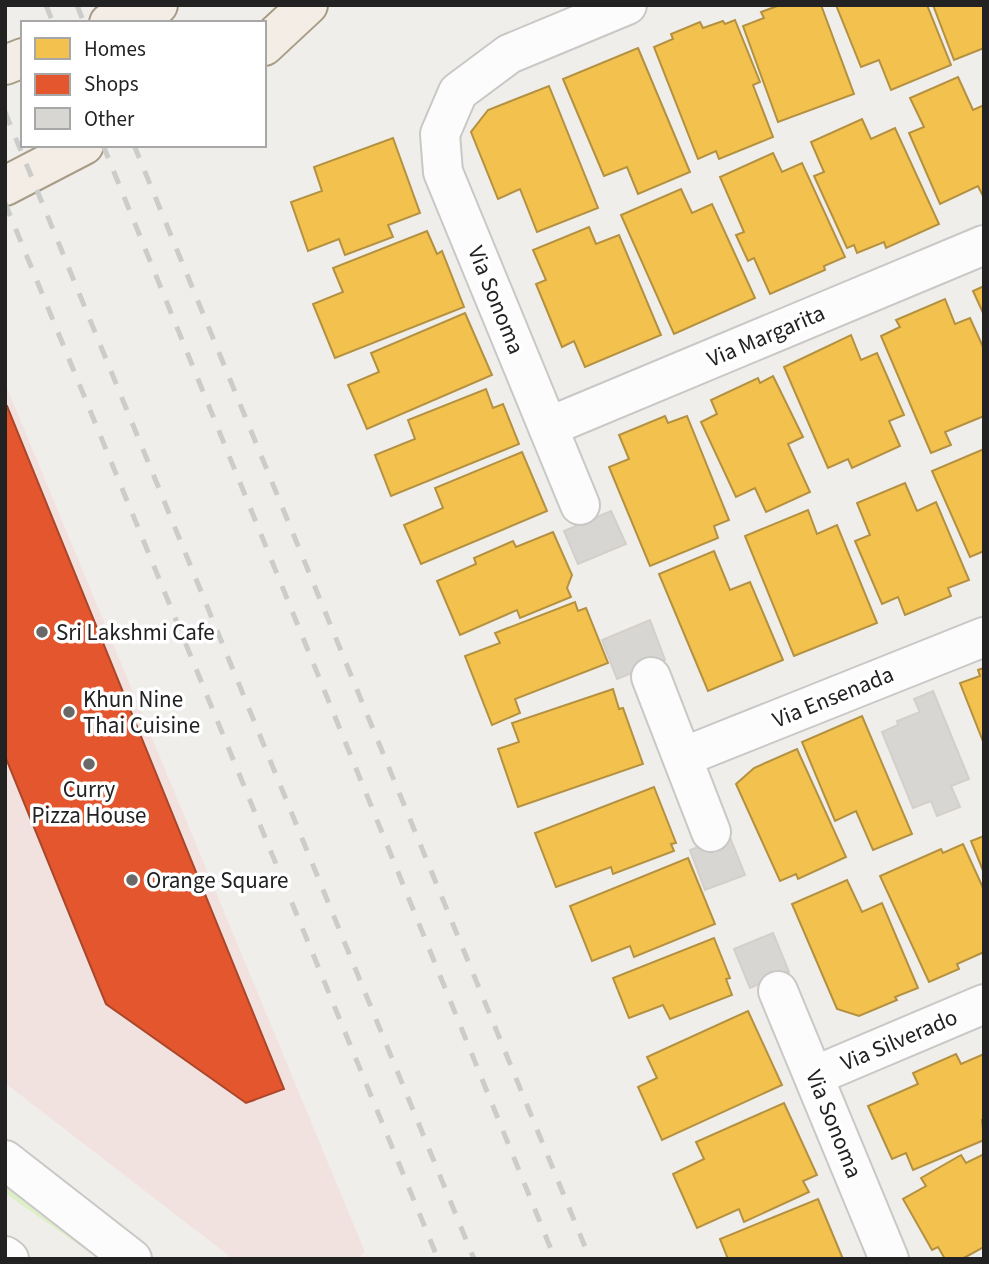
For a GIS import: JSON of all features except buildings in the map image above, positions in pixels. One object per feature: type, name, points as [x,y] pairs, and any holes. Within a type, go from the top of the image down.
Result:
[{"type":"main road","points":[[113,21],[158,5]]},
{"type":"main road","points":[[266,44],[308,5]]},
{"type":"main road","points":[[5,186],[77,149]]},
{"type":"street","name":"Via Sonoma","points":[[580,505],[443,173],[440,134],[458,92],[509,54],[627,5]]},
{"type":"street","name":"Via Margarita","points":[[548,427],[984,245]]},
{"type":"street","name":"Via Ensenada","points":[[683,757],[984,637]]},
{"type":"street","points":[[651,677],[710,832]]},
{"type":"street","name":"Via Sonoma","points":[[778,991],[890,1259]]},
{"type":"street","name":"Via Silverado","points":[[814,1076],[984,1004]]},
{"type":"street","points":[[5,1160],[132,1259]]},
{"type":"shaded area","points":[[5,383],[365,1252],[357,1259],[233,1259],[5,1083]]},
{"type":"green space","points":[[5,1180],[113,1259],[99,1259],[5,1193]]},
{"type":"railway","points":[[46,5],[52,21]]},
{"type":"railway","points":[[77,5],[83,21]]},
{"type":"railway","points":[[5,112],[474,1259]]},
{"type":"railway","points":[[104,147],[555,1259]]},
{"type":"railway","points":[[135,147],[590,1259]]},
{"type":"railway","points":[[5,203],[438,1259]]},
{"type":"place","name":"Sri Lakshmi Cafe","points":[[42,632]]},
{"type":"place","name":"Khun Nine Thai Cuisine","points":[[69,712]]},
{"type":"place","name":"Curry Pizza House","points":[[89,764]]},
{"type":"place","name":"Orange Square","points":[[132,880]]}]
